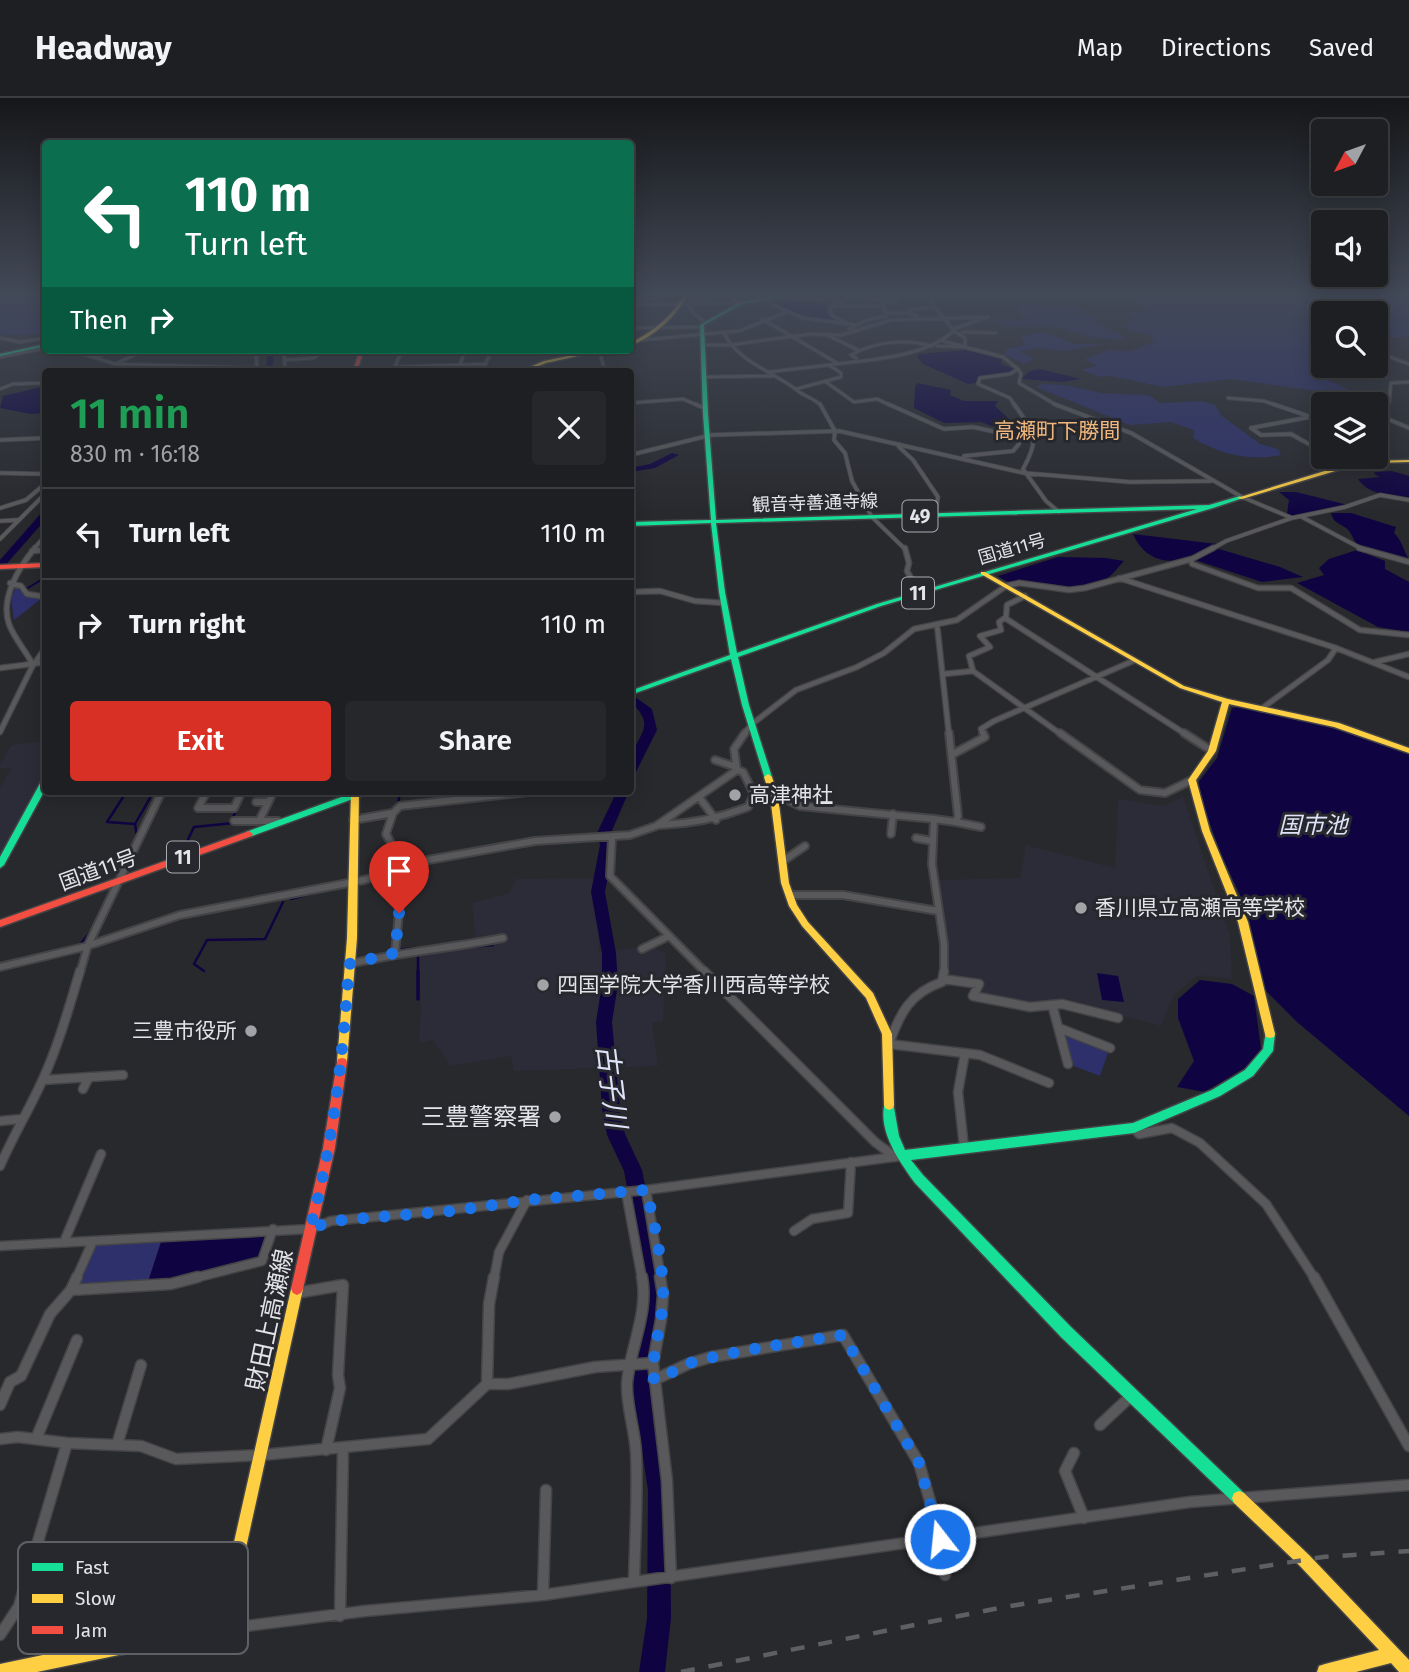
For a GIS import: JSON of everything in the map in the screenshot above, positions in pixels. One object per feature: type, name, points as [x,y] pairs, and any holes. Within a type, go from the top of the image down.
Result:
[{"type":"main road","points":[[704,366],[705,436],[713,522],[725,603],[734,656],[774,796],[789,895],[805,924],[870,996],[889,1044],[888,1117],[890,1130],[901,1156],[965,1229],[1131,1396],[1304,1560],[1409,1671]]},
{"type":"main road","name":"国道11号","points":[[1388,462],[1409,461]]},
{"type":"main road","name":"国道11号","points":[[634,692],[816,625],[1336,469]]},
{"type":"main road","name":"観音寺善通寺線","points":[[634,524],[1211,507]]},
{"type":"main road","points":[[0,567],[42,563]]},
{"type":"main road","points":[[984,573],[1182,687],[1226,701],[1346,728],[1409,751]]},
{"type":"main road","points":[[901,1156],[1134,1128],[1250,1074],[1268,1053],[1268,1027],[1251,951],[1239,909],[1208,842],[1196,807],[1192,780],[1212,751],[1226,701]]},
{"type":"main road","points":[[0,865],[42,787]]},
{"type":"main road","name":"国道11号","points":[[0,924],[349,795]]},
{"type":"main road","name":"財田上高瀬線","points":[[241,1542],[310,1229],[324,1178],[338,1098],[354,882],[354,795]]},
{"type":"main road","points":[[0,1672],[86,1654]]},
{"type":"main road","points":[[1325,1672],[1392,1655]]},
{"type":"street","points":[[410,368],[436,366]]},
{"type":"street","points":[[760,366],[818,402],[835,431],[834,440],[847,459],[852,481],[872,517],[905,547],[909,563],[907,571],[919,593]]},
{"type":"street","points":[[704,377],[770,374],[819,366]]},
{"type":"street","points":[[796,389],[842,376],[831,366]]},
{"type":"street","points":[[1015,366],[1021,374],[1019,383],[1039,396],[1131,433],[1211,481],[1292,518]]},
{"type":"street","points":[[1018,369],[1010,376],[985,376],[980,378],[978,384],[1010,398],[1033,433],[1035,448],[1024,465],[1024,473],[1046,501],[1059,512]]},
{"type":"street","points":[[826,382],[854,402],[877,399],[940,428],[973,426],[1017,435],[1033,433]]},
{"type":"street","points":[[1409,382],[1391,383],[1389,401],[1382,409],[1386,412],[1378,415],[1409,428]]},
{"type":"street","points":[[0,389],[13,384],[42,383]]},
{"type":"street","points":[[1228,398],[1264,401],[1310,417]]},
{"type":"street","points":[[634,403],[683,399],[704,408]]},
{"type":"street","points":[[1310,417],[1251,428],[1261,435],[1291,433],[1311,445]]},
{"type":"street","points":[[634,454],[705,436],[835,431],[1024,473],[1130,482],[1211,481]]},
{"type":"street","points":[[952,456],[1013,451],[1018,444],[1017,435]]},
{"type":"street","points":[[0,440],[42,438]]},
{"type":"street","points":[[898,446],[913,460],[938,497],[935,516]]},
{"type":"street","points":[[0,473],[42,474]]},
{"type":"street","points":[[0,508],[26,500],[42,486]]},
{"type":"street","points":[[737,769],[734,750],[752,724],[796,690],[857,667],[884,653],[914,629],[957,620],[1006,586],[1019,583],[1077,590],[1192,559],[1226,541],[1292,518],[1358,504],[1380,495],[1409,500]]},
{"type":"street","points":[[0,539],[42,497]]},
{"type":"street","points":[[1300,517],[1361,548],[1409,562]]},
{"type":"street","points":[[0,521],[18,520]]},
{"type":"street","points":[[32,663],[8,621],[6,597],[10,583],[20,566],[42,540]]},
{"type":"street","points":[[32,551],[42,550]]},
{"type":"street","points":[[1192,559],[1192,564],[1258,588],[1291,588],[1360,630],[1409,635]]},
{"type":"street","points":[[1117,578],[1336,648],[1409,677]]},
{"type":"street","points":[[10,583],[21,586],[27,594],[42,596]]},
{"type":"street","points":[[634,593],[660,591],[695,601],[725,603]]},
{"type":"street","points":[[1025,596],[1007,605],[1005,618],[999,622],[1001,630],[980,636],[990,647],[969,656],[973,671],[1139,790],[1166,793],[1192,780]]},
{"type":"street","points":[[1005,618],[1212,751]]},
{"type":"street","points":[[937,624],[953,754],[958,816],[956,822]]},
{"type":"street","points":[[1261,709],[1328,660],[1336,648]]},
{"type":"street","points":[[0,733],[22,693],[32,663],[42,652]]},
{"type":"street","points":[[1375,662],[1409,654]]},
{"type":"street","points":[[953,754],[985,737],[981,729],[1022,707],[1133,661]]},
{"type":"street","points":[[0,668],[42,662]]},
{"type":"street","points":[[944,674],[973,671]]},
{"type":"street","points":[[715,760],[743,772],[754,794]]},
{"type":"street","points":[[0,967],[88,945],[180,915],[354,882],[428,860],[535,841],[612,838],[645,831],[659,825],[737,769]]},
{"type":"street","points":[[754,794],[774,796],[809,808],[892,814],[981,827]]},
{"type":"street","points":[[659,825],[698,824],[716,820],[748,807],[754,794]]},
{"type":"street","points":[[0,1166],[21,1119],[43,1080],[61,1034],[88,945],[160,795]]},
{"type":"street","points":[[205,795],[198,808],[234,808],[242,795]]},
{"type":"street","points":[[404,867],[386,834],[393,813],[400,806],[500,795]]},
{"type":"street","points":[[699,797],[716,820]]},
{"type":"street","points":[[256,802],[269,800],[260,819]]},
{"type":"street","points":[[354,820],[393,813]]},
{"type":"street","points":[[891,834],[892,814]]},
{"type":"street","points":[[934,819],[932,841],[943,939],[943,979],[942,982],[919,991],[901,1010],[889,1044],[980,1055],[1049,1083]]},
{"type":"street","points":[[234,821],[284,821]]},
{"type":"street","points":[[568,838],[569,848]]},
{"type":"street","points":[[612,838],[610,876],[875,1142],[901,1156]]},
{"type":"street","points":[[916,838],[932,841]]},
{"type":"street","points":[[783,861],[805,846]]},
{"type":"street","points":[[395,953],[401,893],[397,870]]},
{"type":"street","points":[[789,895],[800,893],[856,898],[938,911]]},
{"type":"street","points":[[642,949],[668,936]]},
{"type":"street","points":[[349,964],[395,953],[456,947],[503,938]]},
{"type":"street","points":[[943,979],[979,984],[973,996],[1001,1003],[1053,1008],[1062,1004],[1118,1018]]},
{"type":"street","points":[[1053,1008],[1068,1064]]},
{"type":"street","points":[[1059,1028],[1110,1048]]},
{"type":"street","points":[[964,1147],[958,1092],[965,1053]]},
{"type":"street","points":[[43,1080],[123,1075]]},
{"type":"street","points":[[83,1089],[89,1077]]},
{"type":"street","points":[[0,1121],[21,1119]]},
{"type":"street","points":[[1134,1128],[1139,1134],[1172,1128],[1200,1143],[1266,1204],[1300,1253],[1409,1446]]},
{"type":"street","points":[[64,1242],[101,1154]]},
{"type":"street","points":[[0,1246],[310,1229],[331,1221],[646,1190],[901,1156]]},
{"type":"street","points":[[794,1231],[804,1221],[816,1216],[848,1213],[851,1162]]},
{"type":"street","points":[[646,1190],[663,1295],[661,1320],[649,1364],[654,1380],[667,1481],[671,1578]]},
{"type":"street","points":[[626,1192],[644,1288],[627,1387],[636,1451],[634,1582]]},
{"type":"street","points":[[487,1384],[489,1304],[499,1252],[527,1200]]},
{"type":"street","points":[[71,1290],[171,1284],[262,1261],[273,1229]]},
{"type":"street","points":[[0,1405],[10,1382],[21,1376],[50,1314],[71,1290],[93,1241]]},
{"type":"street","points":[[296,1293],[343,1285],[338,1375],[340,1388],[326,1450]]},
{"type":"street","points":[[654,1380],[669,1377],[689,1363],[843,1335],[919,1463],[945,1575]]},
{"type":"street","points":[[36,1439],[77,1340]]},
{"type":"street","points":[[0,1439],[18,1437],[67,1443],[141,1446],[176,1459],[326,1450],[428,1439],[458,1408],[487,1384],[508,1384],[595,1367],[649,1364]]},
{"type":"street","points":[[117,1445],[141,1365]]},
{"type":"street","points":[[1100,1425],[1131,1396]]},
{"type":"street","points":[[38,1542],[67,1443]]},
{"type":"street","points":[[340,1616],[343,1448]]},
{"type":"street","points":[[1074,1453],[1065,1471],[1084,1518]]},
{"type":"street","points":[[248,1626],[543,1595],[1190,1502],[1409,1485]]},
{"type":"street","points":[[543,1595],[546,1490]]},
{"type":"street","points":[[0,1635],[18,1608]]},
{"type":"shaded area","points":[[1094,366],[1311,366],[1311,378],[1324,378],[1353,392],[1324,392],[1231,379],[1164,387],[1111,376],[1100,377],[1081,370]]},
{"type":"shaded area","points":[[1042,384],[1064,385],[1102,393],[1149,395],[1160,403],[1202,401],[1215,405],[1222,416],[1260,444],[1278,449],[1281,455],[1246,457],[1214,449],[1193,438],[1194,430],[1171,422],[1130,425],[1036,387]]},
{"type":"shaded area","points":[[16,587],[25,595],[41,599],[14,620],[11,598]]},
{"type":"shaded area","points":[[42,741],[42,779],[0,856],[0,789],[11,768],[0,768],[0,765],[11,745]]},
{"type":"shaded area","name":"香川県立高瀬高等学校","points":[[1183,796],[1230,936],[1232,979],[1198,975],[1173,996],[1161,1026],[1104,1011],[1002,1000],[978,994],[983,982],[947,979],[939,880],[1020,878],[1026,845],[1115,868],[1118,799],[1164,806]]},
{"type":"shaded area","name":"四国学院大学香川西高等学校","points":[[597,878],[599,952],[650,946],[666,954],[663,1021],[652,1023],[658,1066],[514,1071],[511,1056],[451,1066],[433,1040],[419,1043],[419,953],[476,948],[472,903],[509,893],[516,879]]},
{"type":"shaded area","points":[[1064,1032],[1109,1050],[1100,1076],[1074,1066]]},
{"type":"shaded area","points":[[161,1242],[148,1282],[77,1287],[94,1245]]},
{"type":"water","points":[[929,366],[1007,366],[1014,369],[1013,372],[980,376],[975,383],[968,384]]},
{"type":"water","points":[[1040,369],[1081,379],[1062,382],[1021,379],[1030,371]]},
{"type":"water","points":[[918,383],[951,390],[950,395],[964,401],[998,401],[995,406],[1023,432],[1014,434],[981,422],[944,423],[914,408],[915,386]]},
{"type":"water","points":[[42,387],[42,413],[31,414],[0,408],[3,396]]},
{"type":"water","points":[[1392,471],[1409,476],[1409,499],[1374,492],[1358,479],[1380,477],[1374,474],[1375,472]]},
{"type":"water","points":[[1279,492],[1296,492],[1348,505],[1292,517],[1287,514],[1289,500]]},
{"type":"water","points":[[1331,513],[1351,513],[1396,527],[1394,533],[1409,559],[1384,556],[1359,546]]},
{"type":"water","points":[[1133,534],[1217,544],[1194,556],[1170,561],[1149,554]]},
{"type":"water","points":[[1219,549],[1280,567],[1303,577],[1262,582],[1195,560]]},
{"type":"water","points":[[1357,550],[1385,561],[1385,569],[1409,582],[1409,632],[1378,627],[1297,583],[1324,575],[1319,568],[1329,559]]},
{"type":"water","points":[[1058,557],[1124,561],[1109,577],[1085,586],[1069,588],[1036,588],[1008,582],[998,576]]},
{"type":"water","name":"国市池","points":[[1238,707],[1330,727],[1409,754],[1409,1116],[1297,1022],[1264,989],[1246,908],[1221,854],[1200,797],[1198,783],[1217,758],[1232,708]]},
{"type":"water","points":[[1097,973],[1118,976],[1124,1002],[1102,1000]]},
{"type":"water","points":[[1200,980],[1232,984],[1254,996],[1261,1049],[1248,1066],[1205,1092],[1177,1087],[1194,1061],[1178,1018],[1178,999]]},
{"type":"water","points":[[267,1235],[259,1260],[171,1281],[148,1282],[161,1242]]},
{"type":"waterway","name":"古子川","points":[[634,469],[652,466],[675,455]]},
{"type":"waterway","points":[[0,566],[42,518]]},
{"type":"waterway","points":[[26,589],[42,579]]},
{"type":"waterway","points":[[1,666],[25,662]]},
{"type":"waterway","name":"古子川","points":[[634,764],[651,730],[646,709],[635,700]]},
{"type":"waterway","points":[[124,795],[107,822],[135,824]]},
{"type":"waterway","points":[[135,824],[152,795]]},
{"type":"waterway","points":[[398,805],[399,795]]},
{"type":"waterway","name":"古子川","points":[[621,795],[604,833],[607,845],[598,892],[609,953],[610,984],[604,1022],[611,1109],[616,1135],[633,1170],[652,1269],[653,1303],[643,1349],[643,1386],[659,1490],[659,1618],[652,1672]]},
{"type":"waterway","points":[[232,819],[238,807]]},
{"type":"waterway","points":[[394,818],[387,847],[397,868]]},
{"type":"waterway","points":[[182,852],[194,827],[234,823]]},
{"type":"waterway","points":[[135,824],[137,837]]},
{"type":"waterway","points":[[122,864],[133,846]]},
{"type":"waterway","points":[[397,881],[398,899]]},
{"type":"waterway","points":[[291,899],[317,892]]},
{"type":"waterway","points":[[204,971],[194,964],[207,940],[265,939],[283,902]]},
{"type":"waterway","points":[[79,946],[92,930]]},
{"type":"waterway","points":[[468,947],[493,945]]},
{"type":"waterway","points":[[397,950],[416,948]]},
{"type":"waterway","points":[[418,954],[418,999]]},
{"type":"railway","points":[[681,1672],[1004,1607],[1323,1557],[1409,1551]]},
{"type":"traffic: fast","points":[[703,366],[708,459],[722,592],[742,692],[768,777]]},
{"type":"traffic: fast","points":[[634,692],[879,605],[1240,498]]},
{"type":"traffic: fast","points":[[634,524],[1211,507]]},
{"type":"traffic: fast","points":[[0,865],[42,787]]},
{"type":"traffic: fast","points":[[249,834],[355,795]]},
{"type":"traffic: fast","points":[[907,1155],[1134,1128],[1216,1093],[1249,1073],[1268,1051],[1270,1034]]},
{"type":"traffic: fast","points":[[889,1105],[896,1145],[919,1179],[1066,1332],[1239,1498]]},
{"type":"traffic: slow","points":[[530,368],[534,366]]},
{"type":"traffic: slow","points":[[1240,498],[1341,468],[1369,462],[1409,461]]},
{"type":"traffic: slow","points":[[983,573],[1182,687],[1226,701],[1336,725],[1409,751]]},
{"type":"traffic: slow","points":[[1226,701],[1212,751],[1192,780],[1206,831],[1243,922],[1270,1034]]},
{"type":"traffic: slow","points":[[768,777],[774,796],[785,883],[793,906],[805,924],[870,996],[887,1034],[889,1105]]},
{"type":"traffic: slow","points":[[342,1062],[352,938],[355,795]]},
{"type":"traffic: slow","points":[[241,1542],[297,1289]]},
{"type":"traffic: slow","points":[[1239,1498],[1304,1560],[1409,1671]]},
{"type":"traffic: slow","points":[[0,1672],[86,1654]]},
{"type":"traffic: slow","points":[[1325,1672],[1392,1655]]},
{"type":"traffic: jam","points":[[0,567],[42,565]]},
{"type":"traffic: jam","points":[[0,924],[249,834]]},
{"type":"traffic: jam","points":[[297,1289],[329,1148],[342,1062]]},
{"type":"place","name":"高津神社","points":[[735,795]]},
{"type":"place","name":"香川県立高瀬高等学校","points":[[1081,908]]},
{"type":"place","name":"四国学院大学香川西高等学校","points":[[543,985]]},
{"type":"place","name":"三豊市役所","points":[[251,1031]]},
{"type":"place","name":"三豊警察署","points":[[555,1117]]},
{"type":"district","name":"高瀬町下勝間","points":[[1057,431]]},
{"type":"route","points":[[399,913],[395,953],[349,964],[338,1098],[324,1178],[310,1229],[331,1221],[646,1190],[663,1295],[653,1363],[654,1380],[669,1377],[689,1363],[843,1335],[919,1463],[940,1539]]}]
